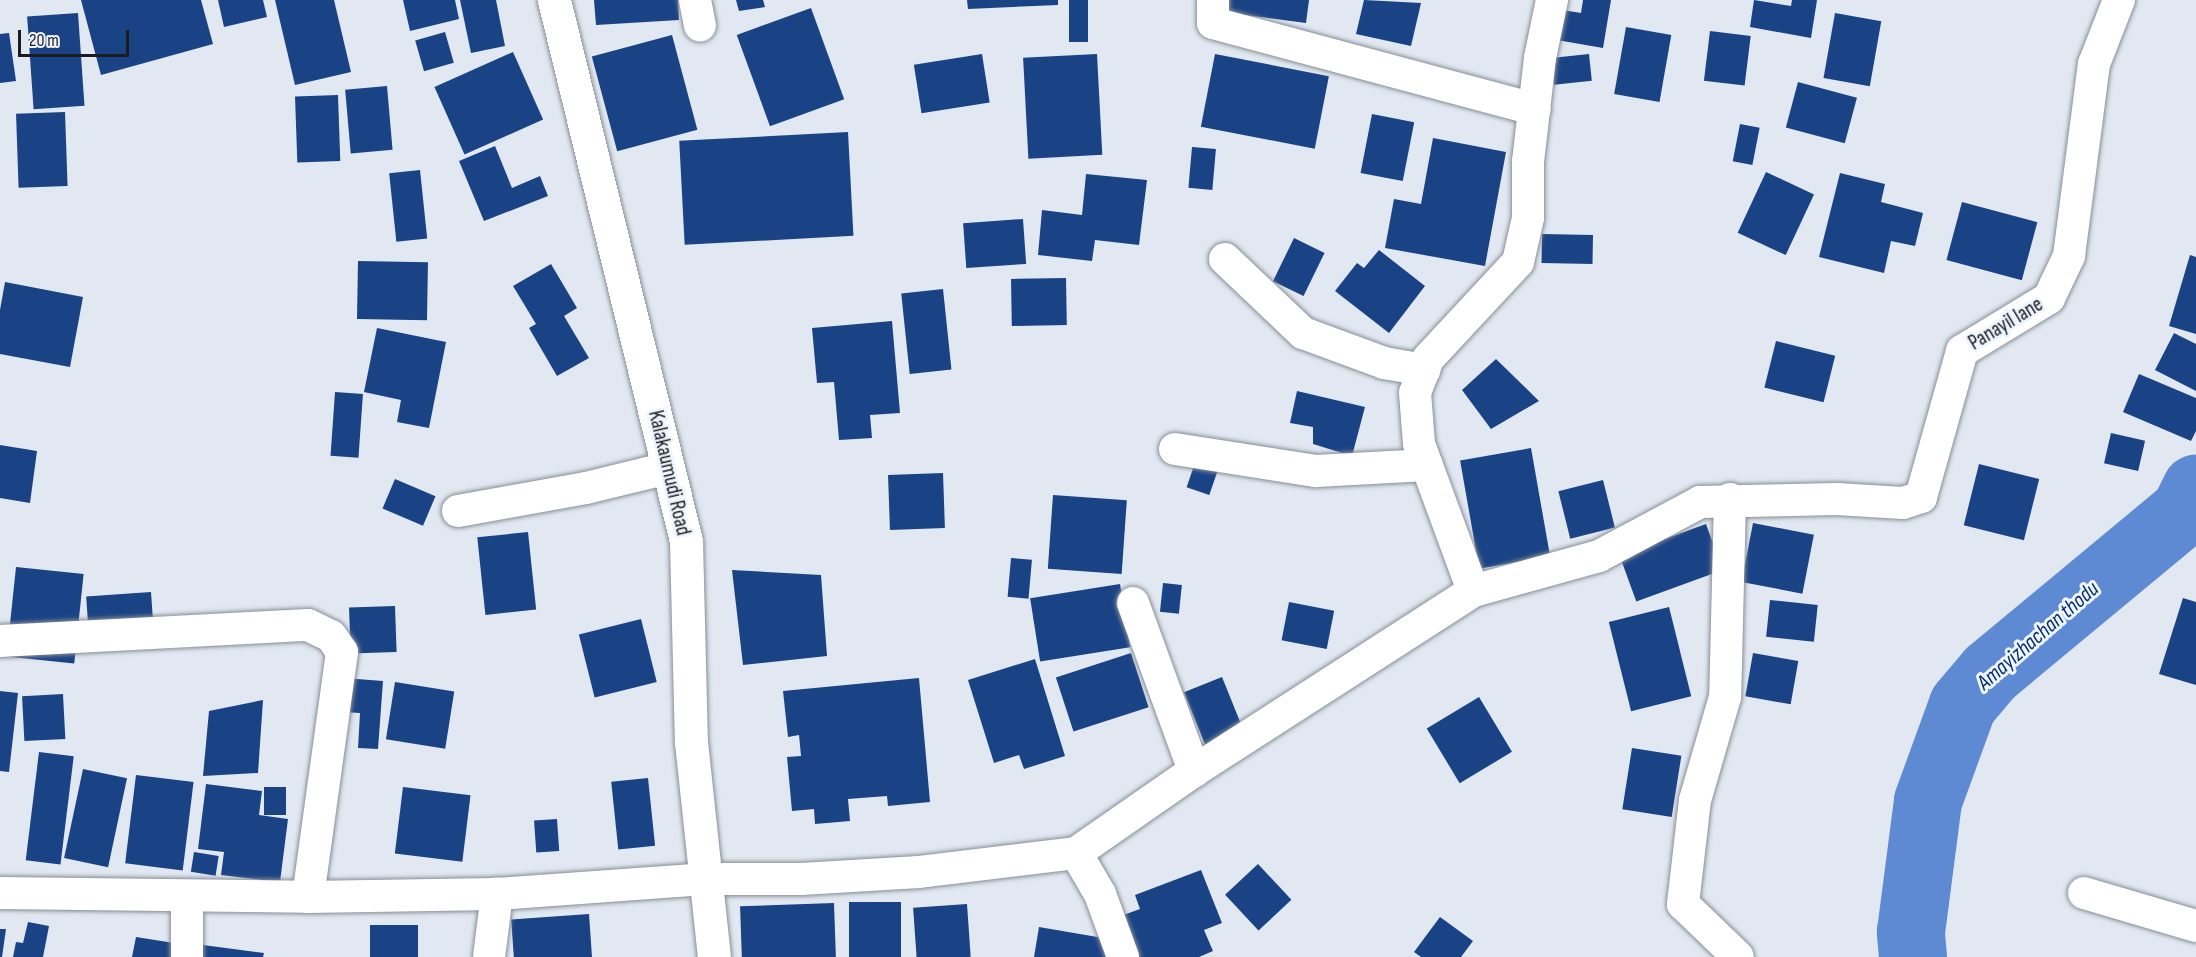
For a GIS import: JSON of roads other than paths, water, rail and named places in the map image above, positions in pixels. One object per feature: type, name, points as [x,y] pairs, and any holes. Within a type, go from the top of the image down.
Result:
[{"type":"street","name":"Kalakaumudi Road","points":[[554,0],[686,541],[691,742],[714,957]]},
{"type":"street","points":[[1213,0],[1213,23],[1535,109]]},
{"type":"street","points":[[1473,591],[1419,444],[1415,393],[1428,359],[1518,262],[1528,218],[1528,161],[1552,0]]},
{"type":"street","name":"Panayil lane","points":[[1730,499],[1837,499],[1903,504],[1921,497],[1962,351],[2049,298],[2069,256],[2094,64],[2119,0]]},
{"type":"street","points":[[1225,259],[1304,333],[1384,363],[1424,369]]},
{"type":"street","points":[[1175,449],[1316,471],[1427,465]]},
{"type":"street","points":[[459,511],[586,488],[668,468]]},
{"type":"street","points":[[0,893],[308,897],[497,894],[704,879],[801,879],[919,872],[1076,853],[1194,771],[1473,591],[1599,556],[1700,502],[1730,499],[1725,697],[1695,800],[1683,904],[1738,957]]},
{"type":"street","points":[[1133,603],[1194,771]]},
{"type":"street","points":[[0,641],[308,625],[331,636],[342,652],[308,897]]},
{"type":"street","points":[[1076,853],[1100,894],[1123,957]]},
{"type":"street","points":[[2084,893],[2196,926]]},
{"type":"street","points":[[489,957],[497,894]]},
{"type":"street","points":[[187,896],[187,957]]},
{"type":"waterway","name":"Amayizhachan thodu","points":[[1913,957],[1911,932],[1928,801],[1963,705],[1990,673],[2185,511],[2196,488]]}]
